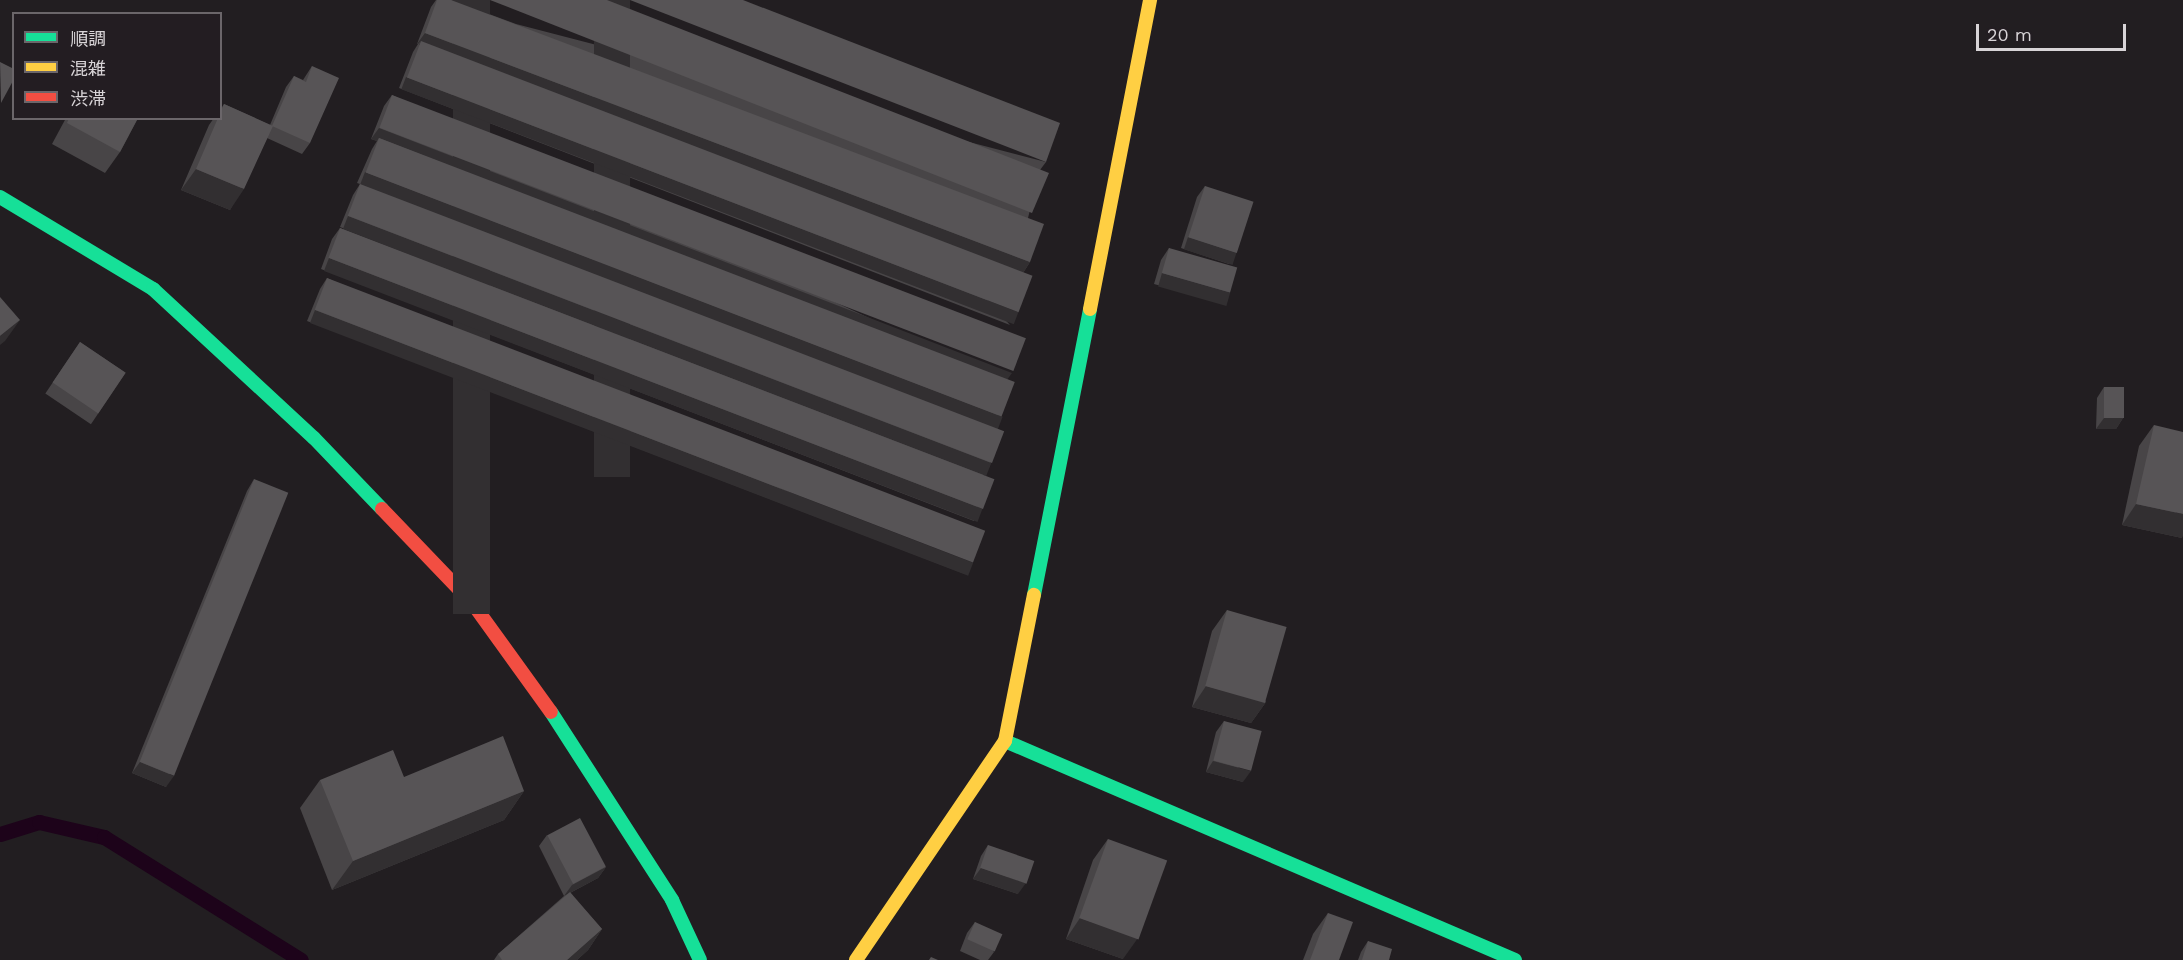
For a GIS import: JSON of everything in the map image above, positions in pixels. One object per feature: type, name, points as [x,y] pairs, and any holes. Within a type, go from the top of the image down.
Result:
[{"type":"street","points":[[856,960],[1005,741],[1150,0]]},
{"type":"street","points":[[0,197],[153,289],[314,438],[473,604],[578,749],[672,900],[700,960]]},
{"type":"street","points":[[1005,741],[1515,960]]},
{"type":"building","points":[[437,0],[451,0],[1044,224],[1030,262],[425,33]]},
{"type":"building","points":[[490,0],[607,0],[1049,173],[1032,213]]},
{"type":"building","points":[[630,0],[743,0],[1060,123],[1046,162]]},
{"type":"building","points":[[421,41],[1032,276],[1019,312],[407,77]]},
{"type":"building","points":[[0,62],[12,68],[12,83],[1,103]]},
{"type":"building","points":[[312,66],[339,78],[310,143],[272,126],[294,76],[306,82]]},
{"type":"building","points":[[392,95],[1026,338],[1013,371],[379,128]]},
{"type":"building","points":[[224,104],[273,126],[244,189],[196,169],[217,120],[222,120]]},
{"type":"building","points":[[68,120],[137,120],[120,152],[67,123]]},
{"type":"building","points":[[379,138],[1015,382],[1002,417],[366,173]]},
{"type":"building","points":[[360,184],[1004,431],[992,463],[348,216]]},
{"type":"building","points":[[1205,186],[1254,202],[1237,253],[1188,237]]},
{"type":"building","points":[[340,228],[994,479],[983,509],[329,258]]},
{"type":"building","points":[[1169,248],[1237,268],[1230,293],[1162,273]]},
{"type":"building","points":[[327,278],[985,531],[973,562],[315,310]]},
{"type":"building","points":[[0,297],[20,320],[0,336]]},
{"type":"building","points":[[80,342],[126,373],[98,413],[53,383]]},
{"type":"building","points":[[2104,387],[2124,387],[2124,418],[2104,418]]},
{"type":"building","points":[[2154,425],[2183,432],[2183,514],[2136,504]]},
{"type":"building","points":[[254,479],[288,493],[174,776],[140,762]]},
{"type":"building","points":[[1227,610],[1287,627],[1265,703],[1205,686]]},
{"type":"building","points":[[1224,721],[1262,731],[1251,771],[1213,761]]},
{"type":"building","points":[[503,736],[524,791],[353,861],[320,780],[393,750],[404,777]]},
{"type":"building","points":[[580,818],[606,867],[573,884],[547,835]]},
{"type":"building","points":[[1108,839],[1167,861],[1138,939],[1079,918]]},
{"type":"building","points":[[988,845],[1034,861],[1027,884],[980,868]]},
{"type":"building","points":[[570,892],[602,929],[567,960],[502,960],[498,954]]},
{"type":"building","points":[[1328,913],[1353,922],[1339,960],[1310,960]]},
{"type":"building","points":[[975,922],[1002,934],[995,952],[967,939]]},
{"type":"building","points":[[1368,941],[1392,949],[1389,960],[1362,960]]},
{"type":"waterway","points":[[0,834],[39,822],[104,837],[301,960]]},
{"type":"traffic: fast","points":[[0,197],[153,289],[314,438],[382,509]]},
{"type":"traffic: fast","points":[[1034,595],[1090,309]]},
{"type":"traffic: fast","points":[[551,712],[672,900],[700,960]]},
{"type":"traffic: fast","points":[[1005,741],[1515,960]]},
{"type":"traffic: slow","points":[[1090,309],[1150,0]]},
{"type":"traffic: slow","points":[[856,960],[1005,741],[1034,595]]},
{"type":"traffic: jam","points":[[382,509],[473,604],[551,712]]}]
